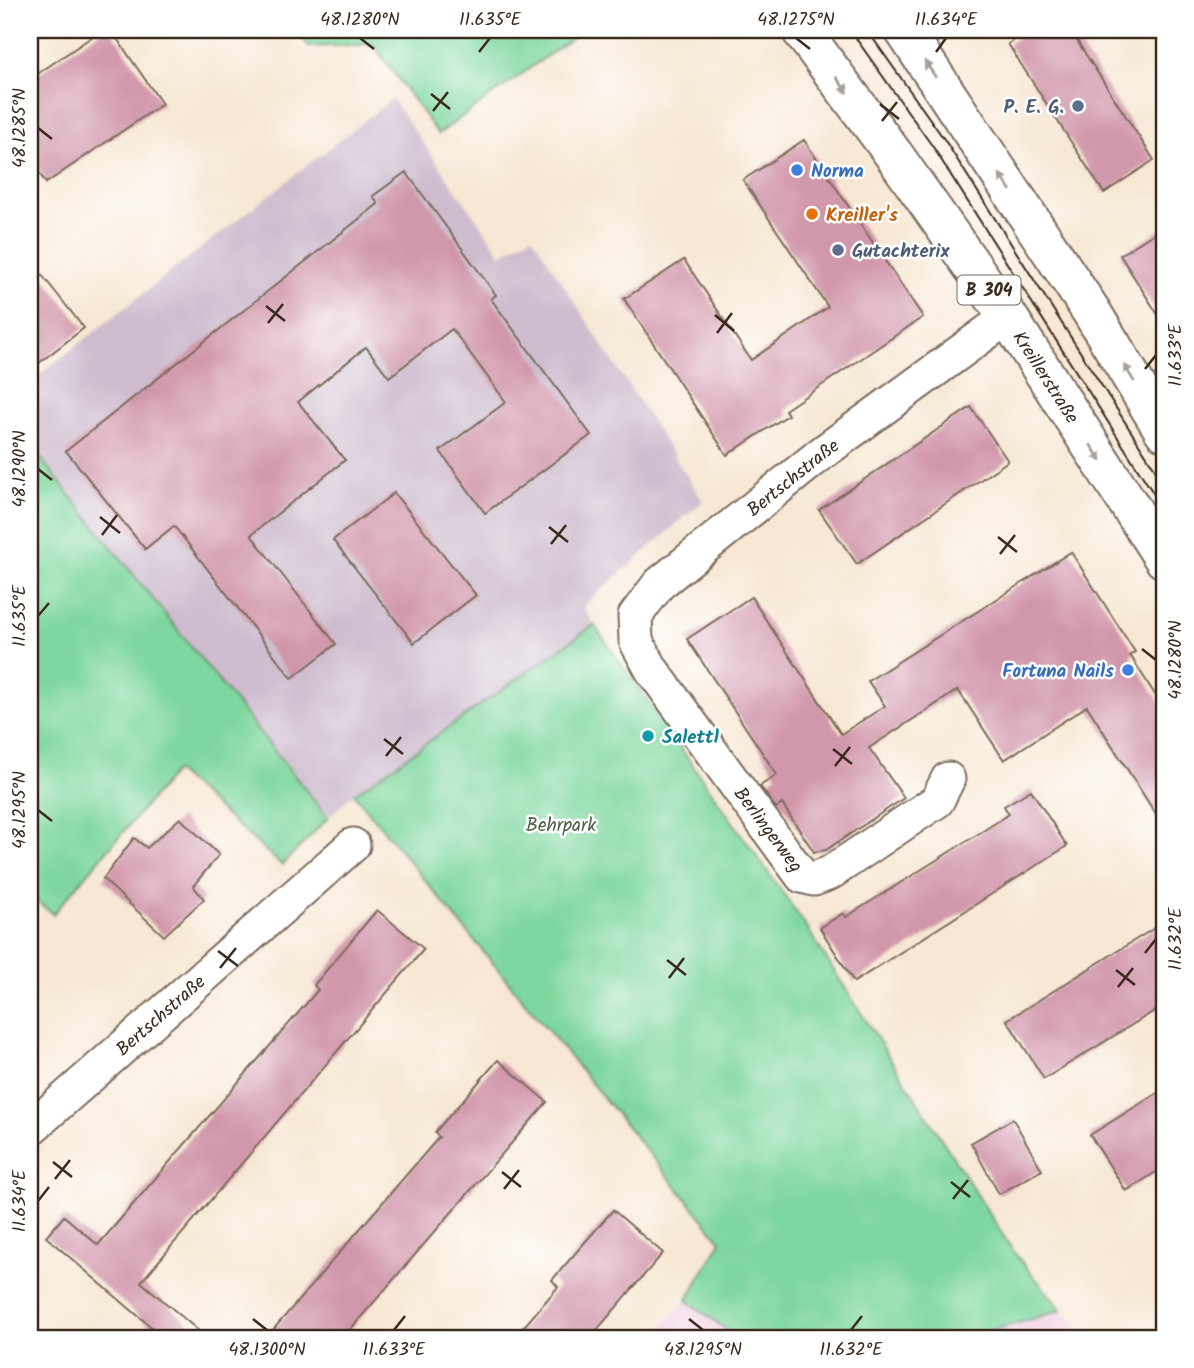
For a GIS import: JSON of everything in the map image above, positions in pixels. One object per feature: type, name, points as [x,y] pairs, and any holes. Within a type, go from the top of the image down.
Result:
[{"type":"main road","name":"Kreillerstraße","points":[[801,30],[894,155],[1007,317],[1164,559]]},
{"type":"main road","points":[[904,30],[1091,311],[1164,431]]},
{"type":"street","name":"Bertschstraße","points":[[652,670],[636,642],[635,617],[659,584],[822,453],[1007,317]]},
{"type":"street","name":"Berlingerweg","points":[[652,670],[802,876],[814,879],[830,873],[937,801],[947,779]]},
{"type":"street","name":"Bertschstraße","points":[[30,1129],[353,845]]},
{"type":"shaded area","points":[[392,99],[501,254],[532,236],[703,501],[583,606],[594,625],[356,791],[328,818],[30,445],[30,382]]},
{"type":"shaded area","points":[[687,1300],[737,1338],[651,1338]]},
{"type":"shaded area","points":[[1062,1310],[1089,1338],[967,1338]]},
{"type":"green space","points":[[297,30],[583,30],[438,134],[373,44],[309,47]]},
{"type":"green space","points":[[30,445],[328,818],[282,865],[175,771],[53,914],[30,896]]},
{"type":"green space","name":"Behrpark","points":[[594,625],[801,919],[1015,1254],[1062,1310],[967,1338],[737,1338],[687,1300],[721,1241],[354,794]]},
{"type":"building","points":[[102,30],[111,30],[162,104],[46,183],[30,160],[30,79]]},
{"type":"building","points":[[1029,30],[1070,30],[1154,160],[1104,193],[1008,44]]},
{"type":"building","points":[[804,140],[923,317],[785,410],[788,415],[727,455],[624,299],[684,260],[751,360],[828,307],[743,180]]},
{"type":"building","points":[[406,172],[496,295],[491,299],[591,435],[485,513],[440,451],[506,402],[452,329],[389,377],[366,347],[298,402],[345,460],[251,535],[336,644],[292,678],[174,526],[145,549],[66,451],[378,204],[373,196]]},
{"type":"building","points":[[1164,227],[1164,324],[1120,255]]},
{"type":"building","points":[[30,260],[84,328],[30,370]]},
{"type":"building","points":[[971,407],[1008,461],[857,564],[819,510]]},
{"type":"building","points":[[394,493],[476,595],[414,643],[333,540]]},
{"type":"building","points":[[1071,552],[1135,652],[1130,655],[1164,709],[1164,827],[1087,706],[1004,760],[958,690],[869,748],[904,798],[826,850],[814,852],[782,804],[776,808],[760,786],[777,775],[687,639],[751,597],[841,734],[885,706],[868,681]]},
{"type":"building","points":[[1031,790],[1067,846],[854,982],[820,928],[843,913],[846,917],[1009,814],[1004,806]]},
{"type":"building","points":[[180,818],[219,855],[193,886],[204,899],[164,936],[103,879],[134,838],[147,848]]},
{"type":"building","points":[[377,910],[424,949],[141,1282],[207,1338],[164,1338],[46,1237],[64,1216],[98,1245],[318,990],[314,985]]},
{"type":"building","points":[[1164,922],[1164,1005],[1044,1079],[1007,1020]]},
{"type":"building","points":[[498,1060],[547,1102],[343,1338],[266,1338],[439,1137],[435,1132]]},
{"type":"building","points":[[1164,1089],[1164,1167],[1126,1191],[1090,1135]]},
{"type":"building","points":[[1013,1119],[1042,1170],[999,1194],[971,1143]]},
{"type":"building","points":[[613,1210],[663,1253],[590,1338],[514,1338],[558,1287],[552,1280]]},
{"type":"tram line","points":[[850,30],[933,147],[1164,510]]},
{"type":"tram line","points":[[867,30],[944,139],[1164,483]]},
{"type":"place","name":"P. E. G.","points":[[1078,106]]},
{"type":"place","name":"Norma","points":[[797,170]]},
{"type":"place","name":"Kreiller's","points":[[812,214]]},
{"type":"place","name":"Gutachterix","points":[[838,250]]},
{"type":"place","name":"Fortuna Nails","points":[[1128,670]]},
{"type":"place","name":"Salettl","points":[[648,736]]}]
